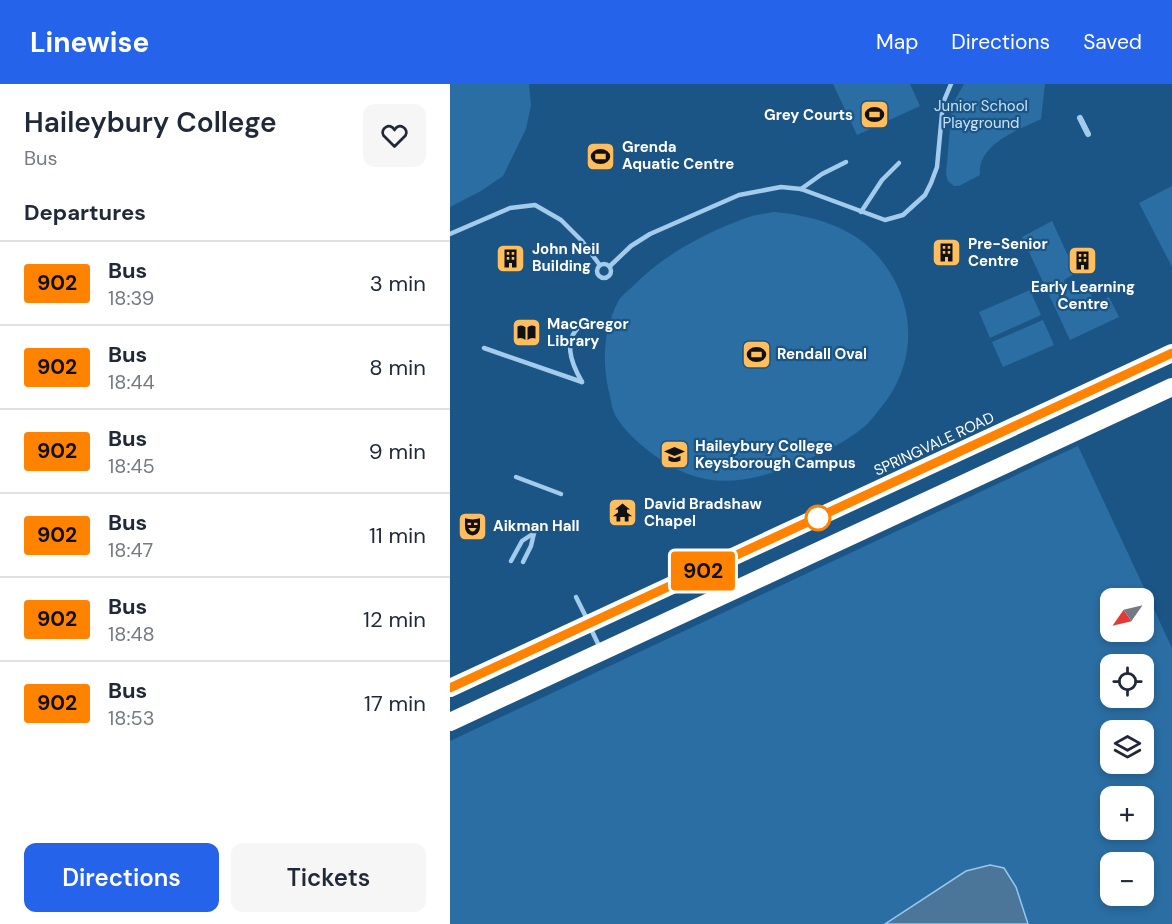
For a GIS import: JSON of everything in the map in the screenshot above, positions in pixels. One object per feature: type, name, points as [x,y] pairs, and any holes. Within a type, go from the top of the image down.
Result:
[{"type":"highway","name":"SPRINGVALE ROAD","points":[[453,684],[1172,353]]},
{"type":"highway","points":[[450,722],[1172,387]]},
{"type":"street","points":[[1080,118],[1088,134]]},
{"type":"lane","points":[[610,266],[632,246],[650,234],[739,195],[781,187],[801,189],[885,220],[903,215],[925,195],[937,167],[943,103],[951,84]]},
{"type":"lane","points":[[801,189],[822,174],[846,162]]},
{"type":"lane","points":[[861,212],[882,180],[899,163]]},
{"type":"lane","points":[[450,234],[510,208],[535,205],[561,220],[582,241],[599,264],[597,275],[600,278],[605,279],[609,276],[610,266]]},
{"type":"lane","points":[[599,264],[605,263],[610,266]]},
{"type":"lane","points":[[484,348],[582,382],[571,362],[571,352],[574,329],[584,323]]},
{"type":"lane","points":[[516,477],[561,495]]},
{"type":"lane","points":[[511,561],[522,541],[534,533],[531,546],[523,562]]},
{"type":"lane","points":[[576,597],[602,651]]},
{"type":"green space","points":[[450,84],[529,84],[531,105],[526,129],[503,176],[481,191],[450,207]]},
{"type":"green space","name":"Grey Courts","points":[[833,84],[910,84],[920,106],[857,135]]},
{"type":"green space","name":"Junior School Playground","points":[[964,84],[1045,84],[1041,119],[1001,140],[985,155],[980,175],[959,186],[954,186],[948,181],[946,174],[952,105]]},
{"type":"green space","points":[[1172,186],[1172,267],[1139,203]]},
{"type":"green space","name":"Rendall Oval","points":[[774,212],[816,219],[842,229],[866,244],[876,254],[890,272],[900,292],[906,312],[907,352],[901,372],[892,392],[868,424],[828,450],[788,467],[747,479],[720,481],[693,476],[670,465],[651,452],[632,436],[617,418],[608,388],[605,365],[610,321],[622,296],[656,265],[698,239],[728,225],[750,216]]},
{"type":"green space","points":[[1052,221],[1076,273],[1064,280],[1071,294],[1087,287],[1095,304],[1109,297],[1119,317],[1070,340],[1022,237]]},
{"type":"green space","points":[[1030,290],[1041,315],[990,338],[979,312]]},
{"type":"green space","points":[[1043,320],[1054,345],[1003,367],[992,342]]},
{"type":"green space","points":[[1078,446],[1144,588],[1100,588],[1100,642],[1154,642],[1154,609],[1172,648],[1172,924],[450,924],[450,741]]},
{"type":"shaded area","points":[[990,865],[1004,868],[1016,887],[1028,924],[885,924],[966,871]]},
{"type":"bus line","name":"902","points":[[450,688],[1172,353]]},
{"type":"place","name":"Grey Courts","points":[[874,115]]},
{"type":"place","name":"Grenda Aquatic Centre","points":[[601,156]]},
{"type":"place","name":"Pre-Senior Centre","points":[[947,253]]},
{"type":"place","name":"John Neil Building","points":[[511,258]]},
{"type":"place","name":"Early Learning Centre","points":[[1083,260]]},
{"type":"place","name":"MacGregor Library","points":[[526,333]]},
{"type":"place","name":"Rendall Oval","points":[[756,354]]},
{"type":"place","name":"Haileybury College Keysborough Campus","points":[[674,455]]},
{"type":"place","name":"David Bradshaw Chapel","points":[[623,513]]},
{"type":"place","name":"Aikman Hall","points":[[472,526]]}]
